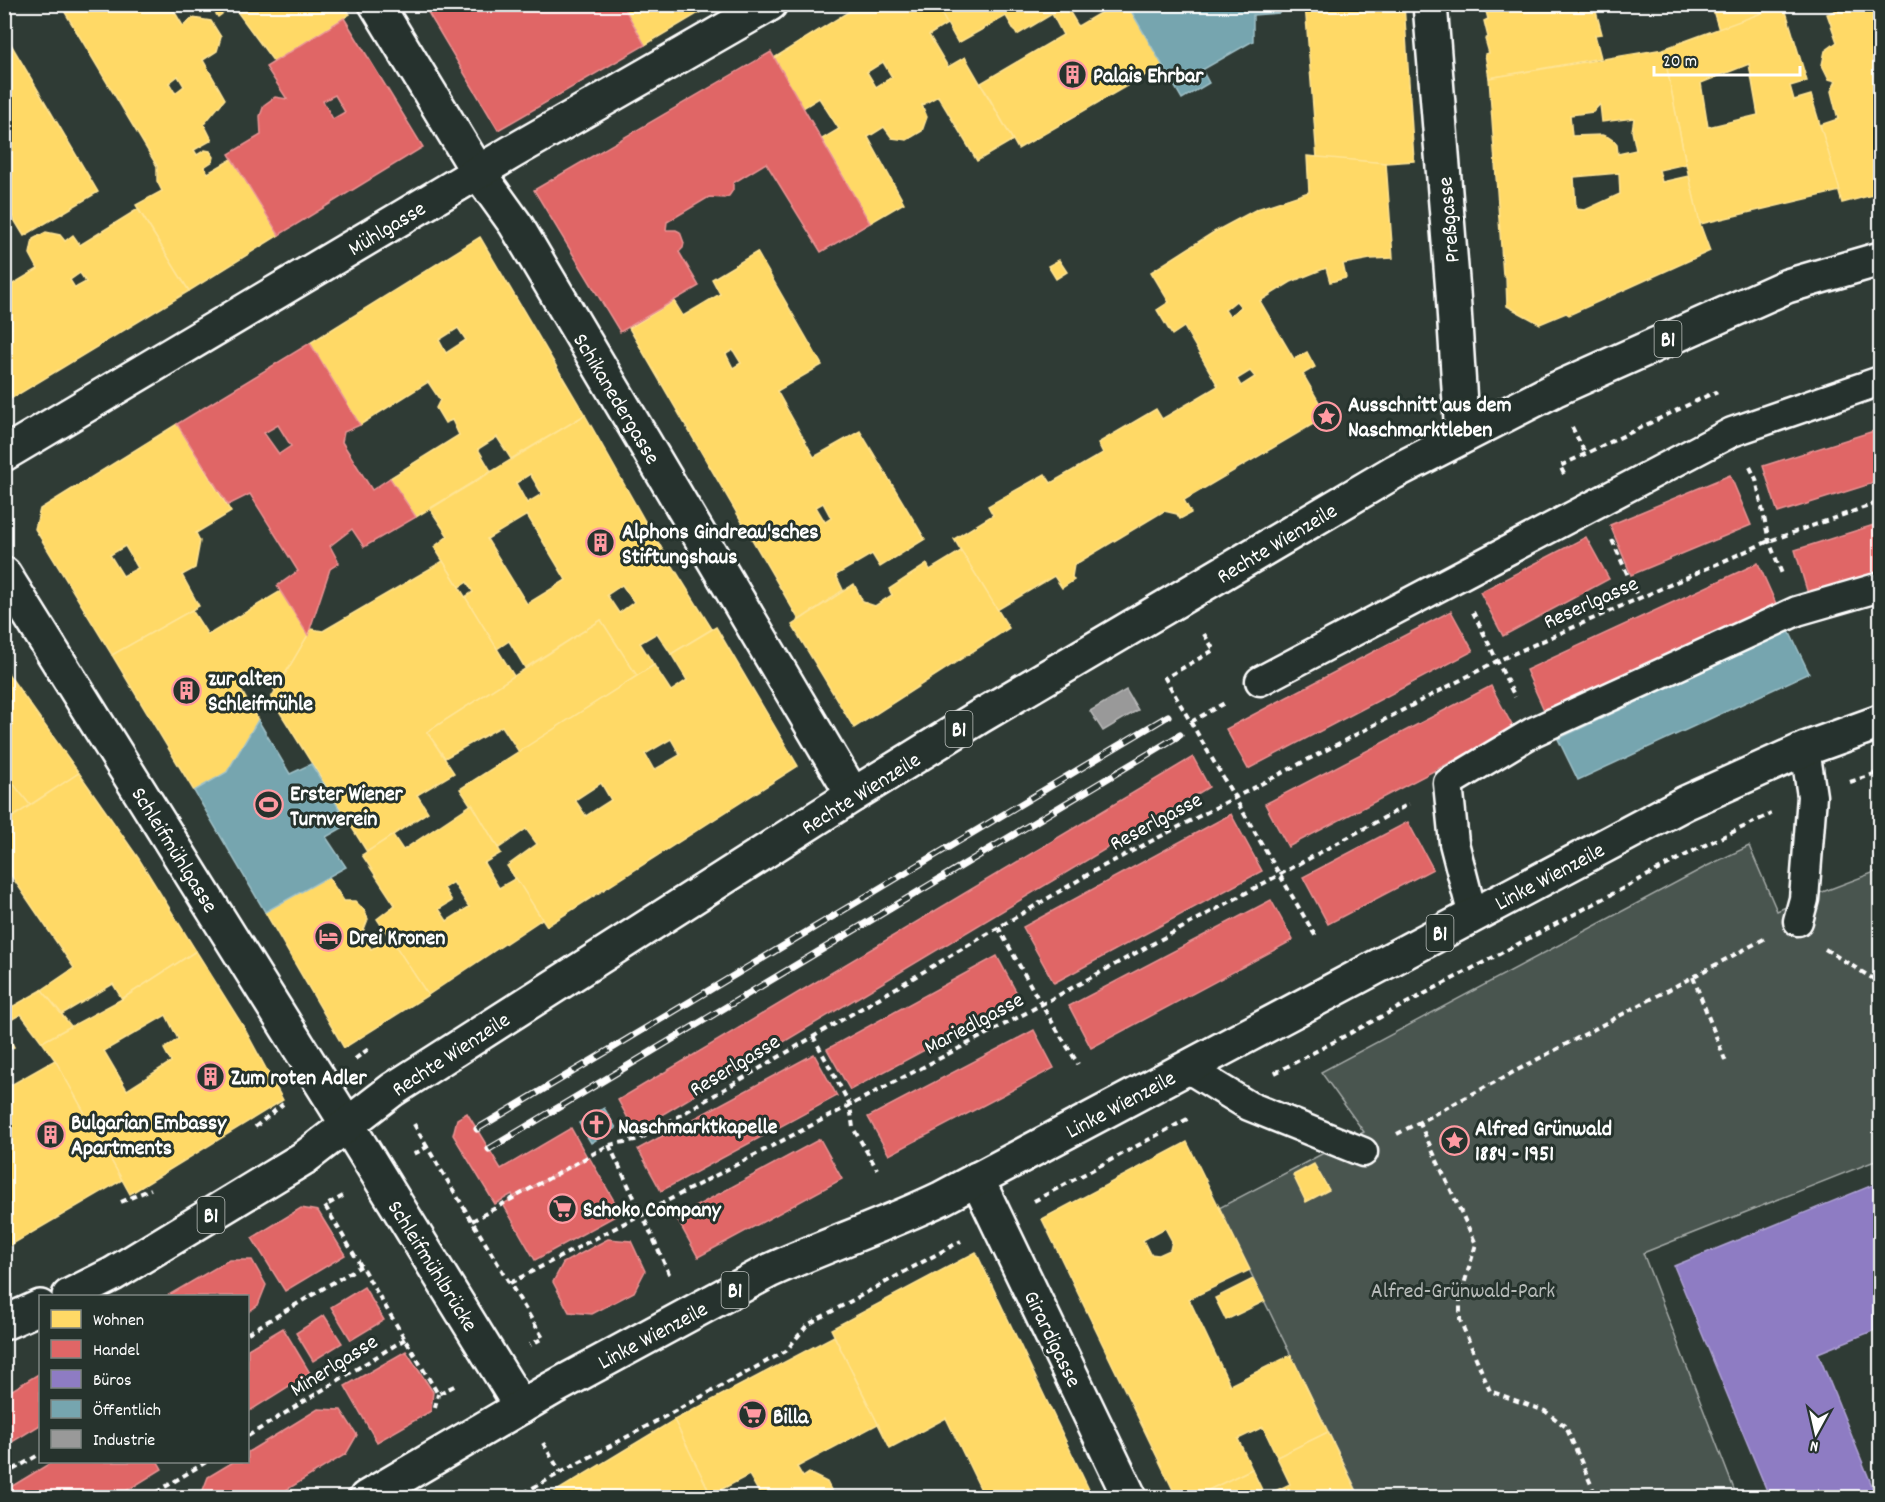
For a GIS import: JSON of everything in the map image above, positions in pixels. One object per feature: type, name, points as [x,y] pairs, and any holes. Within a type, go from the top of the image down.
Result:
[{"type":"main road","name":"Schikanedergasse","points":[[376,4],[478,172],[516,225],[853,795]]},
{"type":"main road","name":"Mühlgasse","points":[[4,454],[478,172],[770,4]]},
{"type":"main road","name":"Preßgasse","points":[[1430,4],[1462,436]]},
{"type":"main road","name":"Rechte Wienzeile","points":[[71,1295],[113,1274],[304,1158],[392,1090],[853,795],[979,717],[1394,472],[1579,378],[1787,286],[1881,259]]},
{"type":"main road","name":"Schleifmühlgasse","points":[[4,574],[347,1124]]},
{"type":"main road","name":"Linke Wienzeile","points":[[366,1497],[521,1407],[769,1271],[902,1218],[1685,803],[1806,749],[1881,723]]},
{"type":"main road","name":"Schleifmühlbrücke","points":[[347,1124],[521,1407]]},
{"type":"main road","name":"Girardigasse","points":[[977,1179],[1131,1497]]},
{"type":"main road","points":[[4,1323],[39,1307]]},
{"type":"lane","points":[[1260,681],[1732,432],[1881,381]]},
{"type":"lane","points":[[1473,916],[1454,843],[1448,783],[1533,732],[1797,611],[1881,587]]},
{"type":"lane","points":[[1798,921],[1804,899],[1812,796],[1806,749]]},
{"type":"lane","points":[[1187,1068],[1250,1106],[1363,1152]]},
{"type":"path","points":[[1560,466],[1715,392]]},
{"type":"path","points":[[1749,466],[1756,479],[1769,541],[1797,611]]},
{"type":"path","name":"Reserlgasse","points":[[472,1221],[609,1145],[640,1139],[1094,871],[1497,661],[1769,541],[1881,502]]},
{"type":"path","points":[[1611,540],[1638,598]]},
{"type":"path","points":[[1469,605],[1533,732]]},
{"type":"path","points":[[1204,656],[1165,678],[1316,937]]},
{"type":"path","name":"Mariedlgasse","points":[[510,1283],[1041,1004],[1448,783]]},
{"type":"path","points":[[1363,1152],[1798,921],[1828,952],[1881,983]]},
{"type":"path","points":[[998,927],[1078,1064]]},
{"type":"path","points":[[1693,977],[1727,1065]]},
{"type":"path","points":[[813,1036],[850,1105],[853,1128],[877,1169]]},
{"type":"path","points":[[255,1127],[283,1104]]},
{"type":"path","points":[[1419,1122],[1476,1244],[1461,1298],[1460,1320],[1490,1391],[1545,1411],[1566,1427],[1597,1497]]},
{"type":"path","points":[[416,1127],[543,1338],[524,1348]]},
{"type":"path","points":[[609,1145],[672,1280]]},
{"type":"path","points":[[408,1158],[428,1147]]},
{"type":"path","points":[[121,1202],[152,1189]]},
{"type":"path","points":[[351,1191],[325,1206],[438,1394],[459,1383]]},
{"type":"path","points":[[249,1332],[361,1266]]},
{"type":"path","name":"Minerlgasse","points":[[249,1435],[405,1339]]},
{"type":"path","points":[[4,1475],[39,1455]]},
{"type":"path","points":[[147,1497],[203,1463]]},
{"type":"path","points":[[513,1497],[561,1473]]},
{"type":"green space","name":"Alfred-Grünwald-Park","points":[[1749,846],[1777,911],[1880,870],[1880,1159],[1643,1253],[1737,1497],[1360,1497],[1219,1208],[1364,1132],[1321,1072],[1707,866]]},
{"type":"building: Wohnen","points":[[60,4],[170,4],[183,26],[193,18],[211,21],[221,37],[217,51],[203,60],[225,99],[204,124],[212,140],[194,150],[197,155],[205,150],[210,151],[214,157],[213,161],[204,167],[208,173],[232,159],[279,235],[189,291],[136,205],[162,191],[157,181],[157,166]],"holes":[[[178,76],[184,86],[175,93],[169,83]]]},
{"type":"building: Wohnen","points":[[209,4],[342,4],[350,14],[274,62],[233,6],[218,17]]},
{"type":"building: Wohnen","points":[[622,4],[714,4],[645,45]]},
{"type":"building: Wohnen","points":[[861,4],[936,4],[947,24],[929,35],[948,67],[965,57],[1013,140],[977,161],[938,96],[922,105],[927,117],[922,131],[907,140],[892,138],[884,127],[868,137],[904,203],[870,223],[822,139],[839,129],[819,98],[803,108],[774,58]],"holes":[[[883,62],[892,77],[876,87],[867,72]]]},
{"type":"building: Wohnen","name":"Palais Ehrbar","points":[[936,4],[1065,4],[1078,26],[1115,4],[1127,4],[1163,65],[1018,149],[981,83],[1063,35],[1052,14],[1017,35],[1006,16],[958,43]]},
{"type":"building: Wohnen","points":[[1305,4],[1404,4],[1414,161],[1386,163],[1317,158]]},
{"type":"building: Wohnen","points":[[1484,4],[1594,4],[1602,34],[1595,35],[1601,58],[1489,78],[1485,54],[1489,53],[1485,39],[1488,37],[1484,21],[1488,19]]},
{"type":"building: Wohnen","points":[[1711,4],[1785,4],[1719,30]]},
{"type":"building: Wohnen","points":[[1835,4],[1880,4],[1880,66],[1877,68],[1880,76],[1880,193],[1842,203],[1820,125],[1838,119],[1831,91],[1836,81],[1829,79],[1822,65],[1825,51],[1837,42],[1827,14],[1837,10]]},
{"type":"building: Wohnen","points":[[1784,5],[1807,81],[1790,86],[1794,100],[1811,95],[1840,191],[1700,224],[1663,49]],"holes":[[[1749,64],[1758,115],[1708,127],[1701,83]]]},
{"type":"building: Wohnen","points":[[9,41],[98,192],[24,236],[4,203],[4,45]]},
{"type":"building: Wohnen","points":[[1663,49],[1686,164],[1659,170],[1662,182],[1689,176],[1700,224],[1710,251],[1569,315],[1566,313],[1540,324],[1507,306],[1489,78]],"holes":[[[1600,104],[1602,122],[1634,118],[1632,131],[1636,150],[1618,154],[1617,145],[1608,137],[1602,135],[1572,136],[1570,115],[1593,112]],[[1619,173],[1620,194],[1585,210],[1576,209],[1574,177]]]},
{"type":"building: Wohnen","points":[[1307,156],[1386,163],[1393,258],[1343,264],[1346,278],[1330,282],[1326,268],[1291,282],[1260,301],[1294,359],[1307,352],[1315,367],[1303,374],[1327,416],[1184,500],[1191,513],[1180,519],[1177,514],[1164,511],[1074,565],[1072,577],[1074,580],[1062,588],[1054,576],[997,610],[954,539],[993,515],[988,506],[1045,474],[1051,483],[1103,453],[1098,443],[1156,409],[1162,419],[1218,386],[1184,327],[1172,335],[1157,310],[1169,302],[1151,272],[1214,232],[1257,209],[1309,192]],"holes":[[[1236,301],[1241,307],[1229,316],[1225,310]],[[1250,371],[1255,377],[1241,386],[1237,379]]]},
{"type":"building: Wohnen","points":[[138,209],[189,291],[4,403],[4,333],[12,328],[4,317],[4,281],[8,287],[38,269],[30,254],[33,239],[46,232],[60,235],[65,241],[73,235],[80,245]],"holes":[[[80,273],[86,282],[75,288],[70,280]]]},
{"type":"building: Wohnen","points":[[480,237],[585,415],[511,459],[497,437],[478,449],[491,471],[416,517],[390,478],[459,435],[452,420],[445,423],[436,408],[440,400],[428,382],[360,425],[310,343]],"holes":[[[458,328],[466,340],[446,353],[439,340]]]},
{"type":"building: Wohnen","points":[[757,252],[822,365],[777,391],[814,457],[860,431],[925,539],[880,567],[872,554],[836,575],[843,590],[799,620],[629,328],[674,301],[683,316],[720,294],[712,279]],"holes":[[[733,350],[741,363],[733,368],[726,354]],[[823,503],[831,518],[825,522],[816,507]]]},
{"type":"building: Wohnen","points":[[1059,260],[1067,272],[1056,279],[1048,266]]},
{"type":"building: Wohnen","name":"Alphons Gindreau'sches Stiftungshaus","points":[[585,415],[646,523],[712,629],[671,654],[657,633],[640,643],[654,665],[637,676],[601,620],[525,668],[509,641],[497,649],[465,597],[473,592],[467,582],[459,587],[434,547],[448,536],[430,509]],"holes":[[[530,474],[542,494],[527,503],[516,483]],[[527,515],[566,580],[527,604],[487,539]],[[622,585],[634,602],[619,613],[607,595]]]},
{"type":"building: Wohnen","points":[[177,424],[231,512],[196,533],[200,541],[195,568],[182,575],[199,606],[112,655],[35,529],[40,509]],"holes":[[[125,546],[138,568],[123,576],[110,555]]]},
{"type":"building: Wohnen","points":[[961,551],[1009,628],[854,728],[792,625],[854,584],[863,602],[875,606],[892,595],[889,589],[927,564],[930,570]]},
{"type":"building: Wohnen","points":[[443,561],[514,676],[427,732],[454,773],[417,795],[428,812],[367,852],[271,698],[311,629],[323,631]]},
{"type":"building: Wohnen","name":"zur alten Schleifmühle","points":[[281,591],[308,635],[275,691],[265,674],[240,688],[258,720],[227,772],[194,791],[112,655],[192,610],[208,635]]},
{"type":"building: Wohnen","points":[[601,620],[637,676],[519,752],[502,726],[445,758],[427,732]]},
{"type":"building: Wohnen","points":[[716,627],[798,766],[547,926],[507,866],[537,844],[526,829],[499,848],[460,789],[654,665],[671,691],[687,680],[671,654]],"holes":[[[671,739],[680,755],[654,770],[645,754]],[[601,783],[611,800],[586,816],[575,800]]]},
{"type":"building: Wohnen","points":[[4,668],[79,773],[30,805],[4,772]]},
{"type":"building: Wohnen","points":[[4,772],[30,805],[4,823]]},
{"type":"building: Wohnen","points":[[79,773],[139,859],[196,951],[122,999],[113,984],[62,1014],[42,990],[74,968],[4,865],[4,823]]},
{"type":"building: Wohnen","points":[[472,804],[501,853],[484,863],[499,888],[516,878],[542,919],[428,995],[377,919],[395,905],[362,855],[393,835],[403,850]],"holes":[[[453,882],[469,907],[447,921],[439,909],[452,901],[444,888]]]},
{"type":"building: Wohnen","points":[[328,877],[344,901],[355,901],[364,910],[368,919],[363,932],[371,949],[391,939],[428,995],[344,1048],[265,912]]},
{"type":"building: Wohnen","name":"Zum roten Adler","points":[[196,951],[243,1026],[283,1100],[130,1194],[55,1060],[42,1042],[122,999]],"holes":[[[166,1015],[178,1039],[164,1049],[171,1062],[127,1090],[104,1051]]]},
{"type":"building: Wohnen","points":[[42,990],[71,1026],[42,1042],[21,1014],[4,1024],[4,995],[12,1007]]},
{"type":"building: Wohnen","points":[[4,1028],[14,1047],[4,1053]]},
{"type":"building: Wohnen","name":"Bulgarian Embassy Apartments","points":[[55,1060],[122,1180],[4,1249],[4,1089]]},
{"type":"building: Wohnen","points":[[1187,1142],[1250,1270],[1189,1299],[1230,1385],[1291,1355],[1328,1432],[1277,1457],[1263,1427],[1238,1439],[1252,1469],[1192,1498],[1177,1498],[1042,1219]],"holes":[[[1165,1228],[1172,1241],[1170,1250],[1159,1255],[1150,1254],[1143,1240]]]},
{"type":"building: Wohnen","points":[[1314,1164],[1329,1190],[1306,1202],[1293,1175]]},
{"type":"building: Wohnen","points":[[976,1252],[1093,1498],[985,1498],[946,1418],[890,1448],[831,1329]]},
{"type":"building: Wohnen","points":[[1253,1279],[1265,1301],[1226,1320],[1215,1298]]},
{"type":"building: Wohnen","points":[[834,1336],[878,1424],[797,1467],[803,1477],[809,1473],[827,1482],[835,1498],[762,1498],[749,1475],[711,1495],[674,1420]]},
{"type":"building: Wohnen","points":[[674,1420],[711,1495],[708,1498],[545,1498]]},
{"type":"building: Wohnen","points":[[1328,1432],[1360,1498],[1192,1498],[1252,1469],[1265,1496],[1290,1484],[1277,1457]]},
{"type":"building: Handel","points":[[423,4],[526,4],[534,7],[538,4],[622,4],[645,45],[498,130]]},
{"type":"building: Handel","points":[[344,18],[423,147],[279,235],[229,154],[261,135],[260,116],[264,105],[275,97],[287,99],[266,67]],"holes":[[[335,95],[345,112],[333,119],[323,101]]]},
{"type":"building: Handel","points":[[771,52],[870,223],[821,252],[766,163],[733,183],[733,190],[729,196],[709,197],[667,222],[666,230],[680,232],[684,243],[679,252],[699,286],[620,332],[534,190]]},
{"type":"building: Handel","points":[[310,343],[360,425],[344,432],[342,442],[372,490],[390,478],[416,517],[364,547],[352,529],[330,546],[339,563],[330,569],[308,635],[277,586],[298,571],[250,494],[228,505],[177,424]],"holes":[[[278,425],[291,446],[279,454],[264,433]]]},
{"type":"building: Handel","points":[[1880,429],[1880,481],[1778,513],[1763,466]]},
{"type":"building: Handel","points":[[1730,475],[1751,525],[1631,575],[1610,525]]},
{"type":"building: Handel","points":[[1880,523],[1880,571],[1808,594],[1795,550]]},
{"type":"building: Handel","points":[[1586,537],[1609,579],[1503,636],[1480,592]]},
{"type":"building: Handel","points":[[1758,563],[1777,606],[1545,712],[1526,670]]},
{"type":"building: Handel","points":[[1451,611],[1473,651],[1248,769],[1226,729]]},
{"type":"building: Handel","points":[[1491,686],[1514,729],[1288,847],[1265,804]]},
{"type":"building: Handel","points":[[1193,757],[1209,787],[635,1131],[618,1100]]},
{"type":"building: Handel","points":[[1231,814],[1262,871],[1054,983],[1023,927]]},
{"type":"building: Handel","points":[[1408,822],[1433,869],[1328,924],[1303,877]]},
{"type":"building: Handel","points":[[1271,900],[1293,940],[1091,1048],[1069,1006]]},
{"type":"building: Handel","points":[[997,956],[1020,999],[850,1090],[827,1049]]},
{"type":"building: Handel","points":[[1034,1030],[1054,1068],[889,1155],[868,1117]]},
{"type":"building: Handel","points":[[814,1054],[837,1096],[661,1191],[638,1149]]},
{"type":"building: Handel","points":[[467,1113],[501,1169],[571,1128],[587,1157],[513,1197],[512,1194],[495,1204],[453,1135],[457,1119]]},
{"type":"building: Handel","points":[[820,1139],[842,1179],[698,1257],[676,1217]]},
{"type":"building: Handel","name":"Schoko Company","points":[[589,1157],[621,1213],[535,1260],[503,1204]]},
{"type":"building: Handel","points":[[301,1208],[318,1211],[345,1255],[285,1291],[252,1238]]},
{"type":"building: Handel","points":[[608,1239],[631,1241],[645,1271],[634,1292],[592,1314],[569,1312],[553,1282],[563,1263]]},
{"type":"building: Handel","points":[[229,1260],[252,1260],[266,1285],[258,1305],[249,1311],[249,1295],[169,1295]]},
{"type":"building: Handel","points":[[364,1287],[384,1320],[351,1340],[331,1307]]},
{"type":"building: Handel","points":[[324,1315],[342,1343],[313,1361],[296,1333]]},
{"type":"building: Handel","points":[[283,1328],[310,1373],[249,1411],[249,1348]]},
{"type":"building: Handel","points":[[406,1351],[433,1392],[431,1411],[377,1442],[345,1386]]},
{"type":"building: Handel","points":[[39,1374],[39,1426],[4,1447],[4,1395]]},
{"type":"building: Handel","points":[[318,1409],[341,1410],[357,1435],[346,1454],[273,1498],[200,1498],[208,1477],[231,1463],[249,1463],[249,1451]]},
{"type":"building: Handel","points":[[50,1463],[159,1463],[162,1469],[115,1498],[4,1498],[4,1491]]},
{"type":"building: Büros","points":[[1880,1182],[1880,1328],[1818,1353],[1877,1498],[1770,1498],[1674,1266]]},
{"type":"building: Öffentlich","points":[[1127,4],[1180,4],[1183,9],[1191,4],[1274,4],[1279,13],[1253,15],[1253,41],[1202,70],[1209,83],[1182,99]]},
{"type":"building: Öffentlich","points":[[1789,631],[1809,673],[1578,780],[1558,739]]},
{"type":"building: Öffentlich","name":"Erster Wiener Turnverein","points":[[258,720],[290,774],[311,764],[349,824],[326,837],[346,867],[265,912],[194,791],[227,772]]},
{"type":"building: Öffentlich","name":"Naschmarktkapelle","points":[[604,1108],[616,1128],[591,1143],[579,1123]]},
{"type":"building: Industrie","points":[[1126,690],[1138,710],[1103,731],[1090,711]]},
{"type":"railway","points":[[477,1129],[1168,716]]},
{"type":"railway","points":[[489,1149],[1180,735]]},
{"type":"place","name":"Palais Ehrbar","points":[[1072,74]]},
{"type":"place","name":"Ausschnitt aus dem Naschmarktleben","points":[[1327,416]]},
{"type":"place","name":"Alphons Gindreau'sches Stiftungshaus","points":[[601,543]]},
{"type":"place","name":"zur alten Schleifmühle","points":[[187,690]]},
{"type":"place","name":"Erster Wiener Turnverein","points":[[269,805]]},
{"type":"place","name":"Drei Kronen","points":[[328,936]]},
{"type":"place","name":"Zum roten Adler","points":[[210,1076]]},
{"type":"place","name":"Naschmarktkapelle","points":[[597,1125]]},
{"type":"place","name":"Bulgarian Embassy Apartments","points":[[50,1134]]},
{"type":"place","name":"Alfred Grünwald 1884 - 1951","points":[[1454,1140]]},
{"type":"place","name":"Schoko Company","points":[[562,1208]]},
{"type":"place","name":"Billa","points":[[752,1415]]}]
